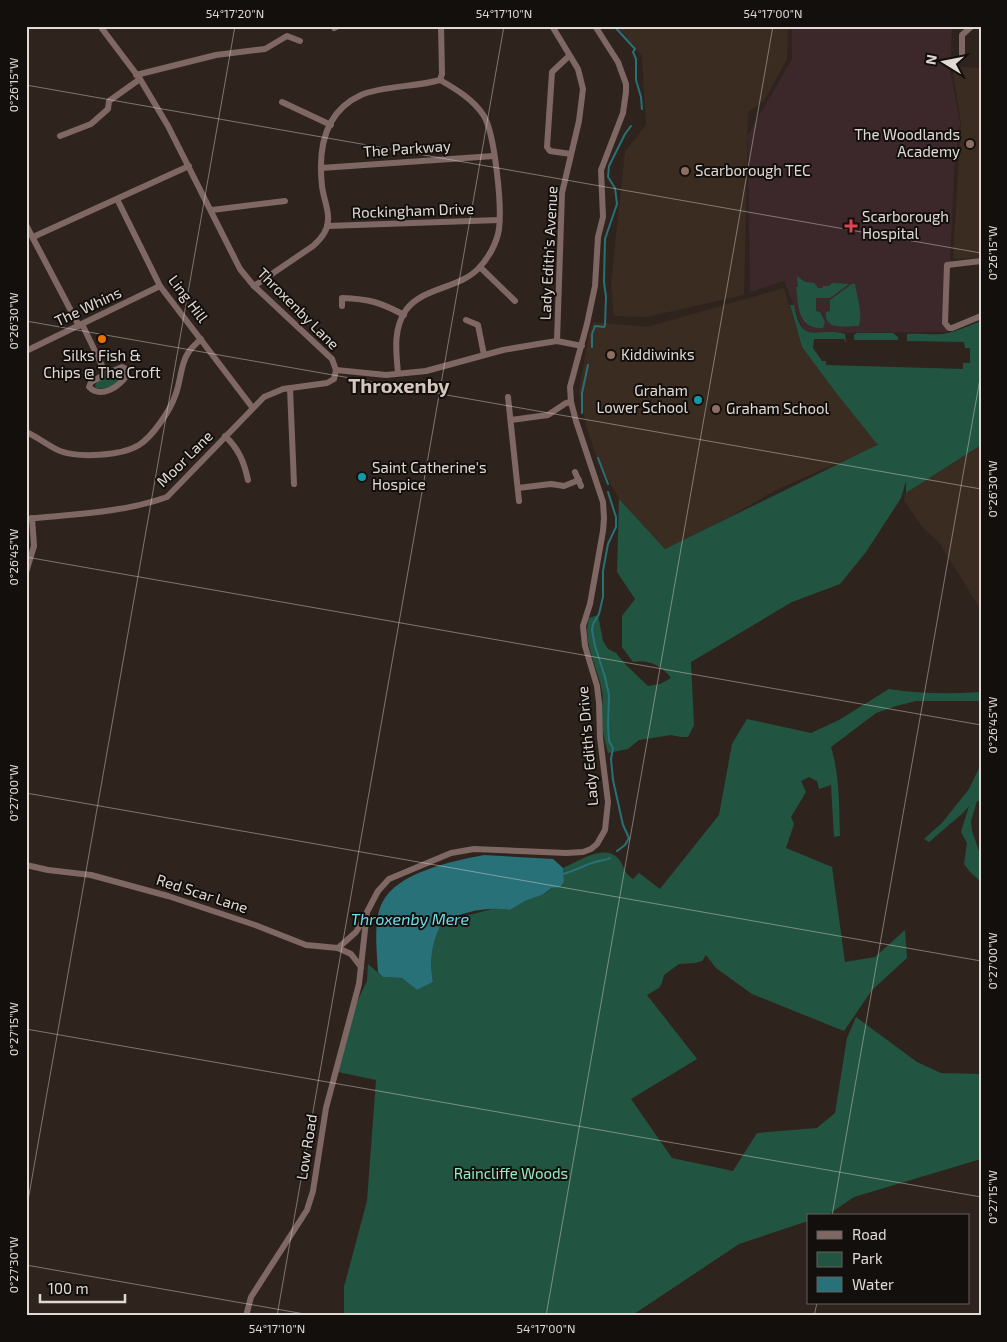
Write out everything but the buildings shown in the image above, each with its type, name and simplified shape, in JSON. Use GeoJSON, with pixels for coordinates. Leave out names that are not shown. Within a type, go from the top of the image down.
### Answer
{"type":"FeatureCollection","features":[{"type":"Feature","properties":{"kind":"street","name":"Throxenby Lane"},"geometry":{"type":"LineString","coordinates":[[100,26],[138,77],[168,126],[212,210],[240,269],[254,286],[332,360],[336,370],[381,375],[426,371],[504,350],[557,341],[582,346]]}},
{"type":"Feature","properties":{"kind":"street"},"geometry":{"type":"LineString","coordinates":[[440,80],[442,74],[441,26]]}},
{"type":"Feature","properties":{"kind":"street","name":"Lady Edith's Avenue"},"geometry":{"type":"LineString","coordinates":[[552,26],[578,69],[583,89],[579,121],[562,194],[557,341]]}},
{"type":"Feature","properties":{"kind":"street","name":"Lady Edith's Drive"},"geometry":{"type":"LineString","coordinates":[[361,967],[367,912],[378,891],[389,879],[439,856],[474,849],[583,852],[591,850],[597,844],[605,830],[608,802],[600,738],[599,703],[597,686],[585,646],[583,626],[590,604],[603,531],[603,502],[576,421],[571,402],[570,388],[582,346],[595,286],[598,237],[603,217],[601,170],[623,113],[626,84],[618,62],[594,26]]}},
{"type":"Feature","properties":{"kind":"street"},"geometry":{"type":"LineString","coordinates":[[962,55],[962,35],[972,26]]}},
{"type":"Feature","properties":{"kind":"street"},"geometry":{"type":"LineString","coordinates":[[60,136],[91,124],[108,109],[109,101],[138,77],[216,55],[265,49],[287,36],[300,41]]}},
{"type":"Feature","properties":{"kind":"street"},"geometry":{"type":"LineString","coordinates":[[569,56],[552,72],[547,147],[550,151],[571,154]]}},
{"type":"Feature","properties":{"kind":"street"},"geometry":{"type":"LineString","coordinates":[[254,286],[318,242],[327,226],[328,214],[322,187],[321,168],[323,140],[331,125],[346,105],[363,94],[440,80],[473,102],[483,115],[492,134],[500,205],[499,220],[495,241],[490,253],[480,267],[469,277],[413,302],[404,315],[399,325],[397,336],[398,373]]}},
{"type":"Feature","properties":{"kind":"street"},"geometry":{"type":"LineString","coordinates":[[282,102],[331,125]]}},
{"type":"Feature","properties":{"kind":"street","name":"The Parkway"},"geometry":{"type":"LineString","coordinates":[[321,168],[494,156]]}},
{"type":"Feature","properties":{"kind":"street"},"geometry":{"type":"LineString","coordinates":[[32,237],[188,166]]}},
{"type":"Feature","properties":{"kind":"street","name":"Ling Hill"},"geometry":{"type":"LineString","coordinates":[[117,198],[160,286],[252,407]]}},
{"type":"Feature","properties":{"kind":"street"},"geometry":{"type":"LineString","coordinates":[[212,210],[285,201]]}},
{"type":"Feature","properties":{"kind":"street","name":"Rockingham Drive"},"geometry":{"type":"LineString","coordinates":[[327,226],[499,220]]}},
{"type":"Feature","properties":{"kind":"street"},"geometry":{"type":"LineString","coordinates":[[26,225],[106,374]]}},
{"type":"Feature","properties":{"kind":"street"},"geometry":{"type":"LineString","coordinates":[[981,261],[947,265],[945,323],[948,328],[952,328],[981,316]]}},
{"type":"Feature","properties":{"kind":"street"},"geometry":{"type":"LineString","coordinates":[[480,267],[516,301]]}},
{"type":"Feature","properties":{"kind":"street","name":"The Whins"},"geometry":{"type":"LineString","coordinates":[[26,350],[160,286]]}},
{"type":"Feature","properties":{"kind":"street"},"geometry":{"type":"LineString","coordinates":[[342,306],[342,298],[375,301],[404,315]]}},
{"type":"Feature","properties":{"kind":"street"},"geometry":{"type":"LineString","coordinates":[[466,320],[478,325],[484,355]]}},
{"type":"Feature","properties":{"kind":"street"},"geometry":{"type":"LineString","coordinates":[[26,432],[60,451],[79,455],[112,454],[139,446],[150,435],[169,409],[181,381],[184,362],[189,352],[201,338]]}},
{"type":"Feature","properties":{"kind":"street"},"geometry":{"type":"LineString","coordinates":[[122,367],[126,369],[127,375],[112,390],[98,392],[88,387],[91,382],[106,374],[122,367]]}},
{"type":"Feature","properties":{"kind":"street","name":"Moor Lane"},"geometry":{"type":"LineString","coordinates":[[29,518],[106,510],[148,503],[167,497],[252,407],[264,397],[273,392],[290,388],[327,383],[334,379],[336,370]]}},
{"type":"Feature","properties":{"kind":"street"},"geometry":{"type":"LineString","coordinates":[[290,388],[295,485]]}},
{"type":"Feature","properties":{"kind":"street"},"geometry":{"type":"LineString","coordinates":[[508,398],[519,501]]}},
{"type":"Feature","properties":{"kind":"street"},"geometry":{"type":"LineString","coordinates":[[511,420],[548,415],[566,403],[571,402]]}},
{"type":"Feature","properties":{"kind":"street"},"geometry":{"type":"LineString","coordinates":[[225,436],[236,447],[245,465],[248,481]]}},
{"type":"Feature","properties":{"kind":"street"},"geometry":{"type":"LineString","coordinates":[[518,488],[551,484],[564,486],[580,483],[575,472]]}},
{"type":"Feature","properties":{"kind":"street"},"geometry":{"type":"LineString","coordinates":[[26,572],[34,546],[29,518]]}},
{"type":"Feature","properties":{"kind":"street","name":"Red Scar Lane"},"geometry":{"type":"LineString","coordinates":[[26,865],[48,870],[91,874],[114,880],[218,912],[306,945],[338,948]]}},
{"type":"Feature","properties":{"kind":"street"},"geometry":{"type":"LineString","coordinates":[[361,967],[351,954],[338,948],[356,932],[367,912]]}},
{"type":"Feature","properties":{"kind":"street","name":"Low Road"},"geometry":{"type":"LineString","coordinates":[[246,1316],[250,1297],[307,1210],[315,1181],[326,1108],[359,984],[361,967]]}},
{"type":"Feature","properties":{"kind":"shaded area","name":"Scarborough TEC"},"geometry":{"type":"Polygon","coordinates":[[[617,26],[788,26],[787,59],[764,101],[748,112],[744,295],[646,317],[614,316],[611,284],[625,152],[646,125],[642,56],[617,26]]]}},
{"type":"Feature","properties":{"kind":"shaded area","name":"Scarborough Hospital"},"geometry":{"type":"Polygon","coordinates":[[[792,26],[952,26],[950,69],[960,123],[954,172],[947,332],[799,333],[802,326],[784,281],[750,292],[748,135],[792,59],[792,26]]]}},
{"type":"Feature","properties":{"kind":"shaded area","name":"The Woodlands Academy"},"geometry":{"type":"Polygon","coordinates":[[[952,67],[981,68],[981,257],[953,258],[961,122],[952,67]]]}},
{"type":"Feature","properties":{"kind":"shaded area","name":"Graham School"},"geometry":{"type":"Polygon","coordinates":[[[784,288],[802,347],[877,444],[860,455],[776,490],[731,516],[665,549],[619,499],[596,456],[586,425],[579,391],[589,334],[593,322],[647,327],[784,288]]]}},
{"type":"Feature","properties":{"kind":"shaded area"},"geometry":{"type":"Polygon","coordinates":[[[981,445],[981,610],[939,542],[924,529],[904,501],[905,494],[981,445]]]}},
{"type":"Feature","properties":{"kind":"green space"},"geometry":{"type":"Polygon","coordinates":[[[797,276],[805,282],[814,283],[818,288],[829,286],[832,283],[849,284],[830,298],[816,298],[816,311],[820,312],[825,322],[823,328],[808,325],[801,315],[796,287],[798,287],[797,276]]]}},
{"type":"Feature","properties":{"kind":"green space"},"geometry":{"type":"Polygon","coordinates":[[[852,284],[855,284],[859,305],[859,326],[842,327],[832,325],[826,318],[826,312],[830,311],[830,300],[852,284]]]}},
{"type":"Feature","properties":{"kind":"green space"},"geometry":{"type":"Polygon","coordinates":[[[790,305],[794,305],[801,327],[806,331],[812,333],[835,332],[845,334],[846,343],[844,339],[814,339],[813,348],[822,361],[826,361],[826,365],[963,369],[963,363],[970,363],[970,348],[965,348],[964,342],[907,341],[907,334],[943,334],[981,321],[981,445],[906,493],[906,481],[901,498],[866,552],[840,584],[792,602],[691,662],[694,725],[688,737],[671,735],[639,740],[628,749],[608,753],[603,727],[602,691],[589,646],[587,627],[589,618],[598,615],[603,641],[608,649],[616,653],[648,686],[660,684],[671,678],[654,664],[639,661],[633,662],[622,647],[622,616],[635,599],[617,572],[619,499],[665,549],[879,444],[877,444],[837,394],[802,347],[790,305]]]}},
{"type":"Feature","properties":{"kind":"green space"},"geometry":{"type":"Polygon","coordinates":[[[857,333],[893,333],[898,337],[898,340],[854,340],[854,335],[857,333]]]}},
{"type":"Feature","properties":{"kind":"green space"},"geometry":{"type":"Polygon","coordinates":[[[118,372],[123,374],[116,383],[104,388],[96,388],[97,382],[118,372]]]}},
{"type":"Feature","properties":{"kind":"green space","name":"Raincliffe Woods"},"geometry":{"type":"Polygon","coordinates":[[[889,689],[935,693],[981,692],[981,701],[916,701],[876,713],[831,747],[838,780],[840,836],[834,837],[831,785],[819,789],[817,781],[809,777],[801,781],[806,792],[791,817],[794,824],[786,848],[832,867],[845,962],[875,957],[905,930],[907,958],[872,990],[844,1031],[752,994],[716,968],[706,955],[702,961],[679,964],[664,975],[659,988],[647,995],[697,1059],[631,1099],[672,1158],[733,1171],[757,1133],[817,1128],[835,1113],[847,1038],[856,1017],[917,1062],[941,1073],[979,1074],[981,1072],[981,1159],[854,1197],[829,1214],[807,1214],[807,1221],[739,1244],[631,1316],[344,1316],[344,1287],[367,1201],[376,1080],[338,1072],[355,1006],[367,981],[368,964],[383,977],[402,978],[417,990],[433,982],[432,951],[442,922],[496,908],[510,910],[525,901],[542,895],[564,881],[563,868],[592,855],[608,853],[614,855],[630,877],[633,879],[639,873],[660,889],[719,815],[732,744],[747,719],[811,733],[839,720],[889,689]]]}},
{"type":"Feature","properties":{"kind":"green space"},"geometry":{"type":"Polygon","coordinates":[[[981,764],[981,802],[977,801],[971,821],[972,831],[981,857],[981,917],[979,880],[964,864],[967,843],[961,832],[969,806],[929,842],[924,839],[942,823],[969,789],[981,764]]]}},
{"type":"Feature","properties":{"kind":"water","name":"Throxenby Mere"},"geometry":{"type":"Polygon","coordinates":[[[484,855],[553,859],[563,868],[564,881],[560,887],[552,888],[542,895],[525,901],[510,910],[492,909],[475,911],[442,922],[432,951],[433,982],[417,990],[402,978],[383,977],[378,972],[376,947],[377,919],[382,903],[389,892],[400,883],[427,870],[484,855]]]}},
{"type":"Feature","properties":{"kind":"waterway"},"geometry":{"type":"LineString","coordinates":[[614,26],[635,49],[633,52],[636,59],[636,80],[642,109]]}},
{"type":"Feature","properties":{"kind":"waterway"},"geometry":{"type":"LineString","coordinates":[[592,347],[592,334],[595,326],[604,327],[605,325],[605,239],[617,204],[615,188],[608,177],[609,166],[631,126]]}},
{"type":"Feature","properties":{"kind":"waterway"},"geometry":{"type":"LineString","coordinates":[[582,413],[582,393],[588,365]]}},
{"type":"Feature","properties":{"kind":"waterway"},"geometry":{"type":"LineString","coordinates":[[598,458],[608,484]]}},
{"type":"Feature","properties":{"kind":"waterway"},"geometry":{"type":"LineString","coordinates":[[608,492],[616,517],[616,527],[608,544],[603,571],[603,597],[599,614],[592,630],[609,695],[608,726],[609,741],[613,748],[611,759],[613,780],[623,825],[629,838],[625,845],[617,851]]}},
{"type":"Feature","properties":{"kind":"waterway"},"geometry":{"type":"LineString","coordinates":[[563,874],[610,858]]}},
{"type":"Feature","properties":{"kind":"place","name":"The Woodlands Academy"},"geometry":{"type":"Point","coordinates":[970,144]}},
{"type":"Feature","properties":{"kind":"place","name":"Scarborough TEC"},"geometry":{"type":"Point","coordinates":[685,171]}},
{"type":"Feature","properties":{"kind":"place","name":"Scarborough Hospital"},"geometry":{"type":"Point","coordinates":[851,226]}},
{"type":"Feature","properties":{"kind":"place","name":"Silks Fish & Chips @ The Croft"},"geometry":{"type":"Point","coordinates":[102,339]}},
{"type":"Feature","properties":{"kind":"place","name":"Kiddiwinks"},"geometry":{"type":"Point","coordinates":[611,355]}},
{"type":"Feature","properties":{"kind":"place","name":"Graham Lower School"},"geometry":{"type":"Point","coordinates":[698,400]}},
{"type":"Feature","properties":{"kind":"place","name":"Graham School"},"geometry":{"type":"Point","coordinates":[716,409]}},
{"type":"Feature","properties":{"kind":"place","name":"Saint Catherine's Hospice"},"geometry":{"type":"Point","coordinates":[362,477]}},
{"type":"Feature","properties":{"kind":"district","name":"Throxenby"},"geometry":{"type":"Point","coordinates":[399,386]}}]}
